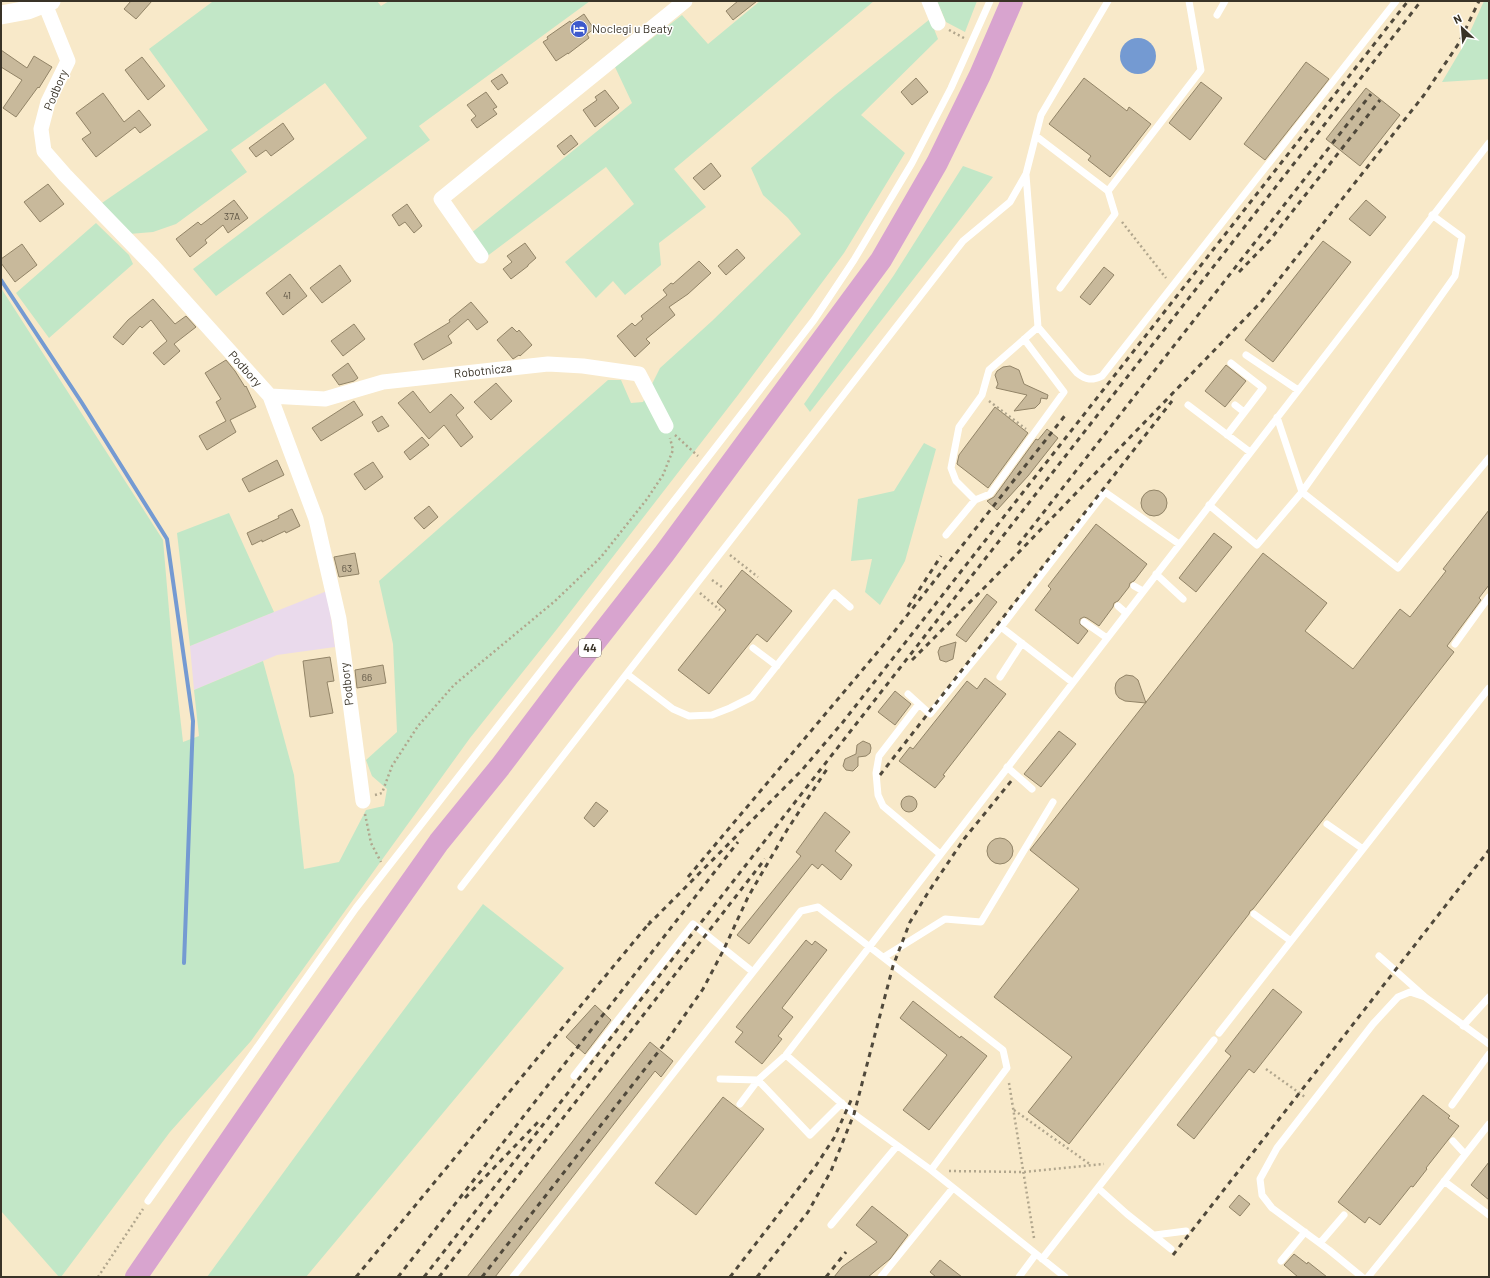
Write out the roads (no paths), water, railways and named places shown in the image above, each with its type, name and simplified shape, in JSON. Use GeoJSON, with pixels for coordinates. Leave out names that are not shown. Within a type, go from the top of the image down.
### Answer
{"type":"FeatureCollection","features":[{"type":"Feature","properties":{"kind":"main road","name":"44"},"geometry":{"type":"LineString","coordinates":[[136,1277],[304,1032],[439,842],[500,767],[567,678],[664,554],[880,260],[937,163],[980,75],[1012,1]]}},
{"type":"Feature","properties":{"kind":"street"},"geometry":{"type":"LineString","coordinates":[[481,256],[441,199],[685,1]]}},
{"type":"Feature","properties":{"kind":"street"},"geometry":{"type":"LineString","coordinates":[[929,1],[938,23]]}},
{"type":"Feature","properties":{"kind":"street","name":"Podbory"},"geometry":{"type":"LineString","coordinates":[[1,15],[28,10],[48,2],[68,61],[48,102],[41,130],[44,151],[65,175],[153,266],[270,396],[316,519],[339,619],[363,801]]}},
{"type":"Feature","properties":{"kind":"street","name":"Robotnicza"},"geometry":{"type":"LineString","coordinates":[[270,396],[325,399],[383,382],[548,364],[583,366],[639,374],[666,426]]}},
{"type":"Feature","properties":{"kind":"lane"},"geometry":{"type":"LineString","coordinates":[[148,1201],[356,908],[814,320],[854,260],[912,163],[951,88],[990,1]]}},
{"type":"Feature","properties":{"kind":"lane"},"geometry":{"type":"LineString","coordinates":[[462,887],[963,241],[1010,202],[1026,174],[1041,115],[1108,1]]}},
{"type":"Feature","properties":{"kind":"lane"},"geometry":{"type":"LineString","coordinates":[[1108,191],[1200,70],[1189,1]]}},
{"type":"Feature","properties":{"kind":"lane"},"geometry":{"type":"LineString","coordinates":[[1217,15],[1225,1]]}},
{"type":"Feature","properties":{"kind":"lane"},"geometry":{"type":"LineString","coordinates":[[1026,174],[1038,327],[1077,373],[1083,378],[1096,380],[1102,376],[1396,1]]}},
{"type":"Feature","properties":{"kind":"lane"},"geometry":{"type":"LineString","coordinates":[[1036,136],[1108,191],[1115,214],[1060,288]]}},
{"type":"Feature","properties":{"kind":"lane"},"geometry":{"type":"LineString","coordinates":[[740,1104],[758,1080],[786,1055],[1142,591],[1489,143]]}},
{"type":"Feature","properties":{"kind":"lane"},"geometry":{"type":"LineString","coordinates":[[1209,505],[1257,545],[1302,492],[1455,276],[1462,237],[1432,215]]}},
{"type":"Feature","properties":{"kind":"lane"},"geometry":{"type":"LineString","coordinates":[[975,500],[956,481],[951,468],[959,427],[982,395],[989,370],[1038,327]]}},
{"type":"Feature","properties":{"kind":"lane"},"geometry":{"type":"LineString","coordinates":[[946,535],[975,500],[990,494],[1064,392],[1024,339]]}},
{"type":"Feature","properties":{"kind":"lane"},"geometry":{"type":"LineString","coordinates":[[1246,355],[1298,390]]}},
{"type":"Feature","properties":{"kind":"lane"},"geometry":{"type":"LineString","coordinates":[[1227,435],[1263,388],[1231,363]]}},
{"type":"Feature","properties":{"kind":"lane"},"geometry":{"type":"LineString","coordinates":[[1188,405],[1250,452]]}},
{"type":"Feature","properties":{"kind":"lane"},"geometry":{"type":"LineString","coordinates":[[1235,405],[1244,412]]}},
{"type":"Feature","properties":{"kind":"lane"},"geometry":{"type":"LineString","coordinates":[[1277,417],[1302,492],[1398,568],[1489,458]]}},
{"type":"Feature","properties":{"kind":"lane"},"geometry":{"type":"LineString","coordinates":[[908,694],[930,714],[1001,627],[1105,492],[1179,544]]}},
{"type":"Feature","properties":{"kind":"lane"},"geometry":{"type":"LineString","coordinates":[[1156,574],[1183,599]]}},
{"type":"Feature","properties":{"kind":"lane"},"geometry":{"type":"LineString","coordinates":[[1134,586],[1142,591]]}},
{"type":"Feature","properties":{"kind":"lane"},"geometry":{"type":"LineString","coordinates":[[627,674],[673,709],[690,716],[712,715],[752,697],[834,593],[850,607]]}},
{"type":"Feature","properties":{"kind":"lane"},"geometry":{"type":"LineString","coordinates":[[1455,644],[1489,597]]}},
{"type":"Feature","properties":{"kind":"lane"},"geometry":{"type":"LineString","coordinates":[[1118,606],[1126,613]]}},
{"type":"Feature","properties":{"kind":"lane"},"geometry":{"type":"LineString","coordinates":[[1084,622],[1107,638]]}},
{"type":"Feature","properties":{"kind":"lane"},"geometry":{"type":"LineString","coordinates":[[1001,627],[1072,682]]}},
{"type":"Feature","properties":{"kind":"lane"},"geometry":{"type":"LineString","coordinates":[[1000,677],[1022,643]]}},
{"type":"Feature","properties":{"kind":"lane"},"geometry":{"type":"LineString","coordinates":[[753,648],[777,666]]}},
{"type":"Feature","properties":{"kind":"lane"},"geometry":{"type":"LineString","coordinates":[[1219,1033],[1489,688]]}},
{"type":"Feature","properties":{"kind":"lane"},"geometry":{"type":"LineString","coordinates":[[919,704],[879,756],[876,773],[878,795],[884,806],[940,854]]}},
{"type":"Feature","properties":{"kind":"lane"},"geometry":{"type":"LineString","coordinates":[[1007,767],[1032,790]]}},
{"type":"Feature","properties":{"kind":"lane"},"geometry":{"type":"LineString","coordinates":[[884,957],[945,919],[981,922],[1053,802]]}},
{"type":"Feature","properties":{"kind":"lane"},"geometry":{"type":"LineString","coordinates":[[1326,824],[1363,849]]}},
{"type":"Feature","properties":{"kind":"lane"},"geometry":{"type":"LineString","coordinates":[[513,1277],[801,911],[818,907],[1003,1050],[1007,1068],[931,1170]]}},
{"type":"Feature","properties":{"kind":"lane"},"geometry":{"type":"LineString","coordinates":[[1254,914],[1291,941]]}},
{"type":"Feature","properties":{"kind":"lane"},"geometry":{"type":"LineString","coordinates":[[574,1076],[693,924],[753,972]]}},
{"type":"Feature","properties":{"kind":"lane"},"geometry":{"type":"LineString","coordinates":[[1379,956],[1425,997],[1489,1044]]}},
{"type":"Feature","properties":{"kind":"lane"},"geometry":{"type":"LineString","coordinates":[[1362,1277],[1320,1243],[1272,1208],[1262,1195],[1260,1180],[1277,1148],[1374,1024],[1398,997],[1410,992],[1425,997]]}},
{"type":"Feature","properties":{"kind":"lane"},"geometry":{"type":"LineString","coordinates":[[1463,1026],[1489,997]]}},
{"type":"Feature","properties":{"kind":"lane"},"geometry":{"type":"LineString","coordinates":[[1042,1259],[1214,1040]]}},
{"type":"Feature","properties":{"kind":"lane"},"geometry":{"type":"LineString","coordinates":[[1452,1105],[1489,1054]]}},
{"type":"Feature","properties":{"kind":"lane"},"geometry":{"type":"LineString","coordinates":[[786,1055],[854,1114],[931,1170],[1065,1277]]}},
{"type":"Feature","properties":{"kind":"lane"},"geometry":{"type":"LineString","coordinates":[[720,1079],[758,1080],[810,1135],[842,1103]]}},
{"type":"Feature","properties":{"kind":"lane"},"geometry":{"type":"LineString","coordinates":[[1368,1277],[1489,1124]]}},
{"type":"Feature","properties":{"kind":"lane"},"geometry":{"type":"LineString","coordinates":[[1453,1142],[1465,1154]]}},
{"type":"Feature","properties":{"kind":"lane"},"geometry":{"type":"LineString","coordinates":[[830,1225],[897,1146]]}},
{"type":"Feature","properties":{"kind":"lane"},"geometry":{"type":"LineString","coordinates":[[1444,1181],[1489,1215]]}},
{"type":"Feature","properties":{"kind":"lane"},"geometry":{"type":"LineString","coordinates":[[880,1277],[953,1188]]}},
{"type":"Feature","properties":{"kind":"lane"},"geometry":{"type":"LineString","coordinates":[[1098,1188],[1127,1214],[1171,1249]]}},
{"type":"Feature","properties":{"kind":"lane"},"geometry":{"type":"LineString","coordinates":[[1320,1243],[1344,1215]]}},
{"type":"Feature","properties":{"kind":"lane"},"geometry":{"type":"LineString","coordinates":[[1154,1235],[1186,1231]]}},
{"type":"Feature","properties":{"kind":"lane"},"geometry":{"type":"LineString","coordinates":[[1281,1261],[1305,1232]]}},
{"type":"Feature","properties":{"kind":"lane"},"geometry":{"type":"LineString","coordinates":[[1019,1277],[1036,1254]]}},
{"type":"Feature","properties":{"kind":"water"},"geometry":{"type":"Polygon","coordinates":[[[1138,38],[1148,41],[1153,46],[1156,56],[1153,66],[1148,71],[1138,74],[1128,71],[1123,66],[1120,56],[1123,46],[1128,41],[1138,38]]]}},
{"type":"Feature","properties":{"kind":"waterway"},"geometry":{"type":"LineString","coordinates":[[1,280],[82,403],[167,539],[193,721],[184,963]]}},
{"type":"Feature","properties":{"kind":"railway"},"geometry":{"type":"LineString","coordinates":[[648,925],[802,770],[843,722],[1408,1]]}},
{"type":"Feature","properties":{"kind":"railway"},"geometry":{"type":"LineString","coordinates":[[424,1277],[1421,1]]}},
{"type":"Feature","properties":{"kind":"railway"},"geometry":{"type":"LineString","coordinates":[[912,660],[989,583],[1262,301],[1424,95],[1459,43],[1479,1]]}},
{"type":"Feature","properties":{"kind":"railway"},"geometry":{"type":"LineString","coordinates":[[1018,545],[1371,94]]}},
{"type":"Feature","properties":{"kind":"railway"},"geometry":{"type":"LineString","coordinates":[[1239,272],[1270,240],[1380,100]]}},
{"type":"Feature","properties":{"kind":"railway"},"geometry":{"type":"LineString","coordinates":[[880,775],[1172,401]]}},
{"type":"Feature","properties":{"kind":"railway"},"geometry":{"type":"LineString","coordinates":[[688,877],[886,642],[1067,413]]}},
{"type":"Feature","properties":{"kind":"railway"},"geometry":{"type":"LineString","coordinates":[[908,607],[941,556]]}},
{"type":"Feature","properties":{"kind":"railway"},"geometry":{"type":"LineString","coordinates":[[482,1277],[666,1042],[703,989],[724,949],[748,897],[787,830],[829,766]]}},
{"type":"Feature","properties":{"kind":"railway"},"geometry":{"type":"LineString","coordinates":[[757,1277],[808,1212],[831,1171],[854,1114],[893,966],[910,922],[964,839],[1012,780]]}},
{"type":"Feature","properties":{"kind":"railway"},"geometry":{"type":"LineString","coordinates":[[398,1277],[738,842]]}},
{"type":"Feature","properties":{"kind":"railway"},"geometry":{"type":"LineString","coordinates":[[1173,1255],[1489,850]]}},
{"type":"Feature","properties":{"kind":"railway"},"geometry":{"type":"LineString","coordinates":[[439,1277],[765,859]]}},
{"type":"Feature","properties":{"kind":"railway"},"geometry":{"type":"LineString","coordinates":[[356,1277],[651,921]]}},
{"type":"Feature","properties":{"kind":"railway"},"geometry":{"type":"LineString","coordinates":[[730,1277],[815,1167],[834,1138],[853,1096]]}},
{"type":"Feature","properties":{"kind":"railway"},"geometry":{"type":"LineString","coordinates":[[465,1198],[540,1120]]}},
{"type":"Feature","properties":{"kind":"railway"},"geometry":{"type":"LineString","coordinates":[[826,1277],[846,1252]]}},
{"type":"Feature","properties":{"kind":"place","name":"Noclegi u Beaty"},"geometry":{"type":"Point","coordinates":[579,29]}}]}
